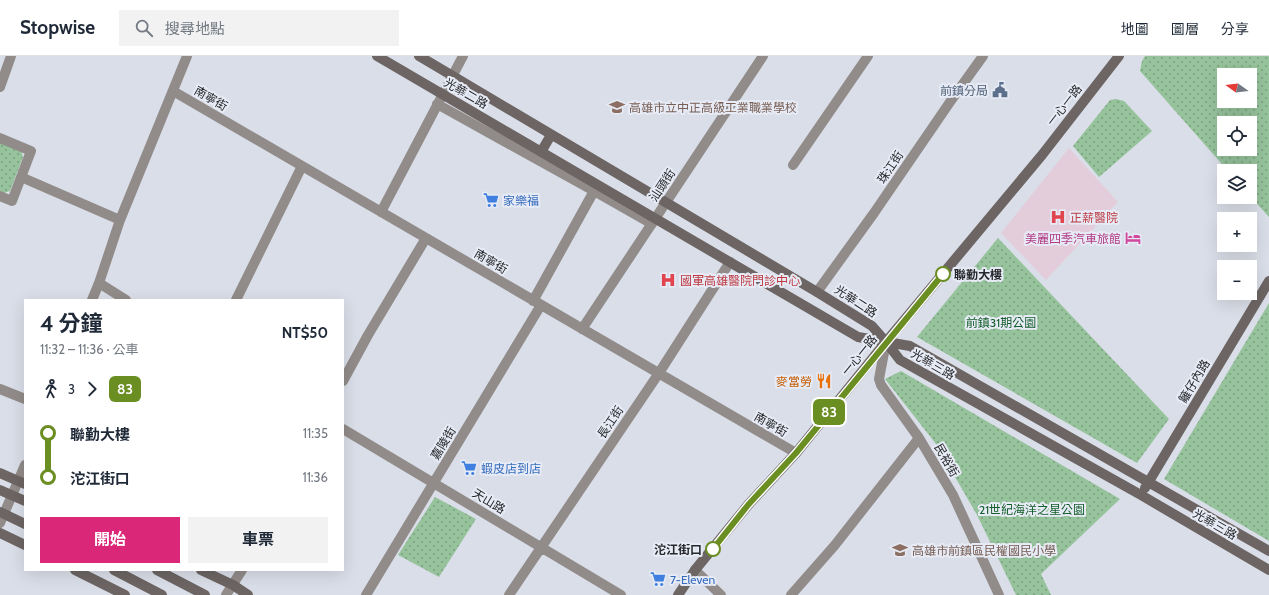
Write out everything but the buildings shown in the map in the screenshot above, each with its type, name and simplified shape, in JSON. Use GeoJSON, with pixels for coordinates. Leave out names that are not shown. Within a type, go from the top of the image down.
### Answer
{"type":"FeatureCollection","features":[{"type":"Feature","properties":{"kind":"street"},"geometry":{"type":"LineString","coordinates":[[0,87],[11,56]]}},
{"type":"Feature","properties":{"kind":"street"},"geometry":{"type":"LineString","coordinates":[[92,299],[120,220],[187,56]]}},
{"type":"Feature","properties":{"kind":"street","name":"光華二路"},"geometry":{"type":"LineString","coordinates":[[377,56],[541,152],[653,221],[730,262],[858,337],[886,342]]}},
{"type":"Feature","properties":{"kind":"street","name":"光華二路"},"geometry":{"type":"LineString","coordinates":[[419,56],[817,292],[872,326],[886,342]]}},
{"type":"Feature","properties":{"kind":"street"},"geometry":{"type":"LineString","coordinates":[[381,212],[463,56]]}},
{"type":"Feature","properties":{"kind":"street","name":"汕頭街"},"geometry":{"type":"LineString","coordinates":[[582,329],[763,56]]}},
{"type":"Feature","properties":{"kind":"street"},"geometry":{"type":"LineString","coordinates":[[794,165],[868,56]]}},
{"type":"Feature","properties":{"kind":"street","name":"珠江街"},"geometry":{"type":"LineString","coordinates":[[817,292],[874,214],[983,56]]}},
{"type":"Feature","properties":{"kind":"street","name":"一心一路"},"geometry":{"type":"LineString","coordinates":[[678,595],[695,570],[748,505],[796,453],[886,342],[1042,155],[1119,56]]}},
{"type":"Feature","properties":{"kind":"street","name":"南寧街"},"geometry":{"type":"LineString","coordinates":[[173,91],[796,453]]}},
{"type":"Feature","properties":{"kind":"street"},"geometry":{"type":"LineString","coordinates":[[437,104],[594,191],[653,221]]}},
{"type":"Feature","properties":{"kind":"street"},"geometry":{"type":"LineString","coordinates":[[541,152],[551,135]]}},
{"type":"Feature","properties":{"kind":"street"},"geometry":{"type":"LineString","coordinates":[[0,138],[31,151],[12,201],[0,196]]}},
{"type":"Feature","properties":{"kind":"street"},"geometry":{"type":"LineString","coordinates":[[236,299],[302,166]]}},
{"type":"Feature","properties":{"kind":"street"},"geometry":{"type":"LineString","coordinates":[[21,177],[120,220]]}},
{"type":"Feature","properties":{"kind":"street","name":"嘉陵街"},"geometry":{"type":"LineString","coordinates":[[366,595],[434,483],[537,303],[594,191]]}},
{"type":"Feature","properties":{"kind":"street"},"geometry":{"type":"LineString","coordinates":[[344,379],[368,335],[426,238]]}},
{"type":"Feature","properties":{"kind":"street","name":"長江街"},"geometry":{"type":"LineString","coordinates":[[509,595],[542,548],[730,262]]}},
{"type":"Feature","properties":{"kind":"street","name":"籬仔內路"},"geometry":{"type":"LineString","coordinates":[[1140,495],[1269,281]]}},
{"type":"Feature","properties":{"kind":"street"},"geometry":{"type":"LineString","coordinates":[[99,283],[124,299]]}},
{"type":"Feature","properties":{"kind":"street","name":"民裕街"},"geometry":{"type":"LineString","coordinates":[[886,342],[879,379],[881,385],[919,438],[952,495],[999,595]]}},
{"type":"Feature","properties":{"kind":"street","name":"光華三路"},"geometry":{"type":"LineString","coordinates":[[886,342],[910,346],[1269,551]]}},
{"type":"Feature","properties":{"kind":"street","name":"光華三路"},"geometry":{"type":"LineString","coordinates":[[886,342],[900,360],[1140,495],[1269,570]]}},
{"type":"Feature","properties":{"kind":"street"},"geometry":{"type":"LineString","coordinates":[[0,389],[24,399]]}},
{"type":"Feature","properties":{"kind":"street","name":"天山路"},"geometry":{"type":"LineString","coordinates":[[344,430],[622,595]]}},
{"type":"Feature","properties":{"kind":"street"},"geometry":{"type":"LineString","coordinates":[[791,595],[835,545],[919,438]]}},
{"type":"Feature","properties":{"kind":"street"},"geometry":{"type":"LineString","coordinates":[[24,471],[22,482],[12,495],[1,516],[24,524]]}},
{"type":"Feature","properties":{"kind":"street"},"geometry":{"type":"LineString","coordinates":[[0,473],[22,482]]}},
{"type":"Feature","properties":{"kind":"street"},"geometry":{"type":"LineString","coordinates":[[0,490],[24,501]]}},
{"type":"Feature","properties":{"kind":"street"},"geometry":{"type":"LineString","coordinates":[[0,532],[24,544]]}},
{"type":"Feature","properties":{"kind":"street"},"geometry":{"type":"LineString","coordinates":[[695,570],[721,595]]}},
{"type":"Feature","properties":{"kind":"street"},"geometry":{"type":"LineString","coordinates":[[77,571],[125,595]]}},
{"type":"Feature","properties":{"kind":"street"},"geometry":{"type":"LineString","coordinates":[[116,571],[162,595]]}},
{"type":"Feature","properties":{"kind":"street"},"geometry":{"type":"LineString","coordinates":[[159,571],[205,595]]}},
{"type":"Feature","properties":{"kind":"street"},"geometry":{"type":"LineString","coordinates":[[203,571],[233,585],[248,595]]}},
{"type":"Feature","properties":{"kind":"street"},"geometry":{"type":"LineString","coordinates":[[226,595],[241,571]]}},
{"type":"Feature","properties":{"kind":"shaded area","name":"正薪醫院"},"geometry":{"type":"Polygon","coordinates":[[[1069,148],[1118,202],[1046,280],[1001,233],[1069,148]]]}},
{"type":"Feature","properties":{"kind":"green space"},"geometry":{"type":"Polygon","coordinates":[[[1145,56],[1269,56],[1269,217],[1257,204],[1257,164],[1222,164],[1140,71],[1142,61],[1145,56]]]}},
{"type":"Feature","properties":{"kind":"green space"},"geometry":{"type":"Polygon","coordinates":[[[1116,99],[1124,101],[1152,131],[1099,177],[1073,146],[1110,100],[1116,99]]]}},
{"type":"Feature","properties":{"kind":"green space"},"geometry":{"type":"Polygon","coordinates":[[[0,142],[21,150],[23,157],[10,191],[4,193],[0,192],[0,142]]]}},
{"type":"Feature","properties":{"kind":"green space","name":"前鎮31期公園"},"geometry":{"type":"Polygon","coordinates":[[[998,238],[1169,419],[1137,463],[917,337],[998,238]]]}},
{"type":"Feature","properties":{"kind":"green space"},"geometry":{"type":"Polygon","coordinates":[[[1269,303],[1269,541],[1164,479],[1269,303]]]}},
{"type":"Feature","properties":{"kind":"green space","name":"21世紀海洋之星公園"},"geometry":{"type":"Polygon","coordinates":[[[901,371],[1120,499],[1041,574],[1051,595],[1016,595],[977,515],[936,444],[885,379],[901,371]]]}},
{"type":"Feature","properties":{"kind":"green space"},"geometry":{"type":"Polygon","coordinates":[[[435,497],[476,519],[439,577],[398,555],[435,497]]]}},
{"type":"Feature","properties":{"kind":"bus line","name":"83"},"geometry":{"type":"LineString","coordinates":[[713,549],[748,505],[796,453],[943,274]]}},
{"type":"Feature","properties":{"kind":"place","name":"前鎮分局"},"geometry":{"type":"Point","coordinates":[1000,90]}},
{"type":"Feature","properties":{"kind":"place","name":"高雄市立中正高級工業職業學校"},"geometry":{"type":"Point","coordinates":[617,107]}},
{"type":"Feature","properties":{"kind":"place","name":"家樂福"},"geometry":{"type":"Point","coordinates":[491,200]}},
{"type":"Feature","properties":{"kind":"place","name":"正薪醫院"},"geometry":{"type":"Point","coordinates":[1058,217]}},
{"type":"Feature","properties":{"kind":"place","name":"美麗四季汽車旅館"},"geometry":{"type":"Point","coordinates":[1133,238]}},
{"type":"Feature","properties":{"kind":"place","name":"聯勤大樓"},"geometry":{"type":"Point","coordinates":[943,274]}},
{"type":"Feature","properties":{"kind":"place","name":"國軍高雄醫院門診中心"},"geometry":{"type":"Point","coordinates":[668,280]}},
{"type":"Feature","properties":{"kind":"place","name":"麥當勞"},"geometry":{"type":"Point","coordinates":[824,381]}},
{"type":"Feature","properties":{"kind":"place","name":"蝦皮店到店"},"geometry":{"type":"Point","coordinates":[469,468]}},
{"type":"Feature","properties":{"kind":"place","name":"沱江街口"},"geometry":{"type":"Point","coordinates":[713,549]}},
{"type":"Feature","properties":{"kind":"place","name":"高雄市前鎮區民權國民小學"},"geometry":{"type":"Point","coordinates":[900,550]}},
{"type":"Feature","properties":{"kind":"place","name":"7-Eleven"},"geometry":{"type":"Point","coordinates":[658,579]}}]}
